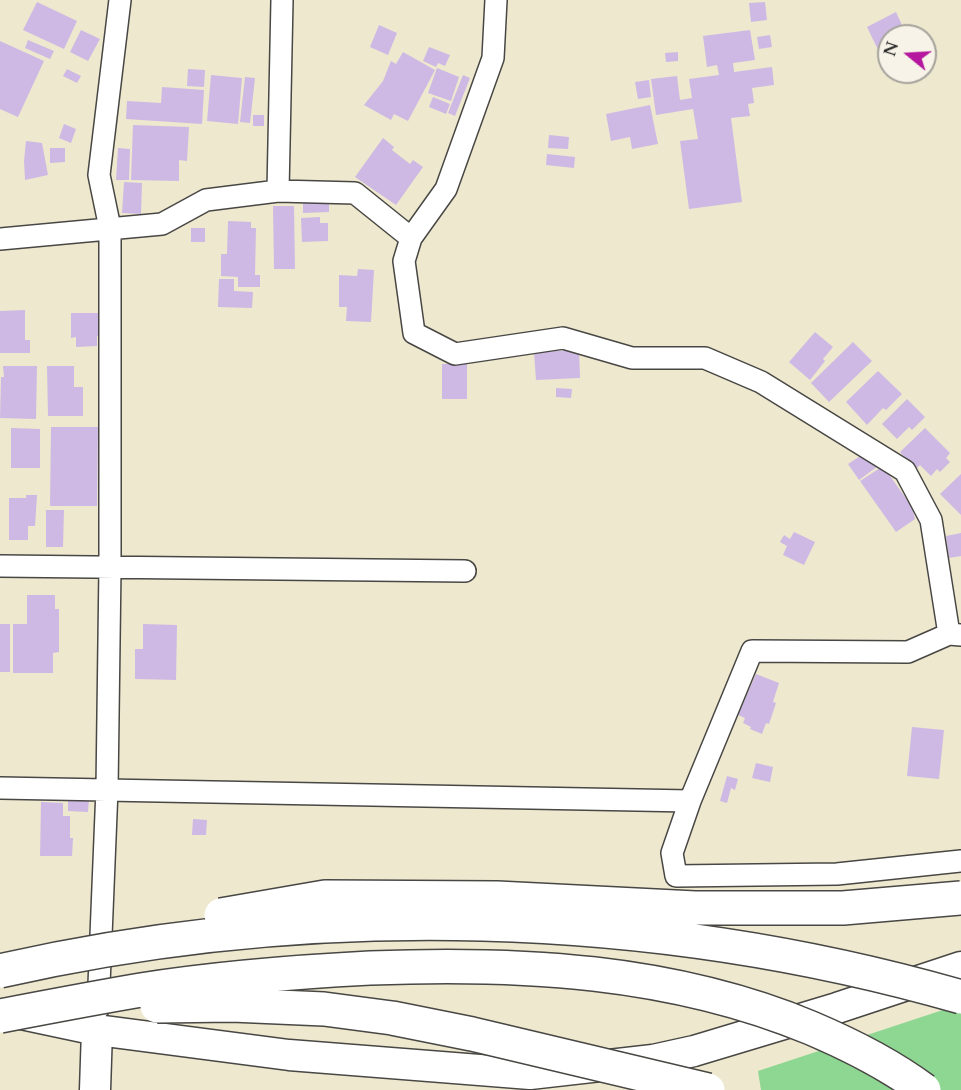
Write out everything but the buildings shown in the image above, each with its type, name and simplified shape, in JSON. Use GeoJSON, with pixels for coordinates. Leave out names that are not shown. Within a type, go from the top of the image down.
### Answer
{"type":"FeatureCollection","features":[{"type":"Feature","properties":{"kind":"highway"},"geometry":{"type":"LineString","coordinates":[[0,963],[58,944],[325,897],[497,898],[695,908],[843,908],[961,898]]}},
{"type":"Feature","properties":{"kind":"highway"},"geometry":{"type":"LineString","coordinates":[[0,970],[54,958],[250,932],[368,924],[493,923],[610,931],[732,946],[838,966],[961,997]]}},
{"type":"Feature","properties":{"kind":"highway"},"geometry":{"type":"LineString","coordinates":[[0,1017],[143,990],[257,976],[425,966],[524,968],[604,975],[651,982],[743,1003],[791,1020],[859,1049],[924,1090]]}},
{"type":"Feature","properties":{"kind":"highway"},"geometry":{"type":"LineString","coordinates":[[0,1017],[138,1007],[232,1005],[324,1009],[392,1018],[472,1034],[708,1090]]}},
{"type":"Feature","properties":{"kind":"street"},"geometry":{"type":"LineString","coordinates":[[95,1082],[107,789],[110,567],[110,228],[99,175],[120,0]]}},
{"type":"Feature","properties":{"kind":"street"},"geometry":{"type":"LineString","coordinates":[[278,191],[282,0]]}},
{"type":"Feature","properties":{"kind":"street"},"geometry":{"type":"LineString","coordinates":[[496,0],[494,58],[446,189],[411,238],[404,261],[414,333],[455,354],[563,338],[632,358],[705,358],[761,382],[905,471],[931,520],[955,634],[908,652],[752,651],[690,801],[672,853],[676,876],[837,874],[961,861]]}},
{"type":"Feature","properties":{"kind":"street"},"geometry":{"type":"LineString","coordinates":[[0,239],[162,224],[206,200],[278,191],[355,193],[411,238]]}},
{"type":"Feature","properties":{"kind":"street"},"geometry":{"type":"LineString","coordinates":[[0,566],[465,571]]}},
{"type":"Feature","properties":{"kind":"street"},"geometry":{"type":"LineString","coordinates":[[0,788],[690,801]]}},
{"type":"Feature","properties":{"kind":"street"},"geometry":{"type":"LineString","coordinates":[[0,1010],[97,1030],[289,1055],[530,1074],[653,1060],[694,1051],[837,1008],[961,966]]}},
{"type":"Feature","properties":{"kind":"green space"},"geometry":{"type":"Polygon","coordinates":[[[961,1004],[961,1090],[761,1090],[758,1071],[961,1004]]]}}]}
